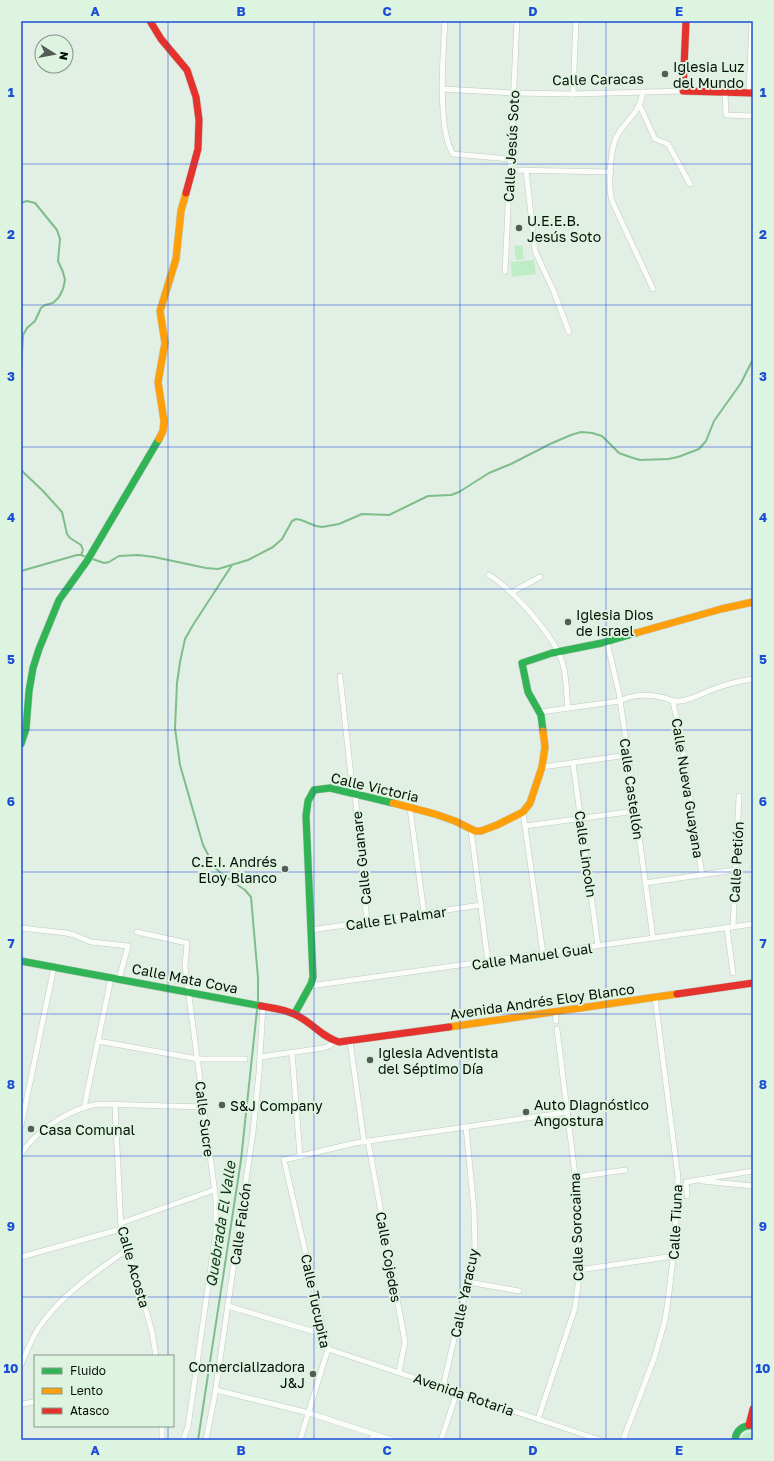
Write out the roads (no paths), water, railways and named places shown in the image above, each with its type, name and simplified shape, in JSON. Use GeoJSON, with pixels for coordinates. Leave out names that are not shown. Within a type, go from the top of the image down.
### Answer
{"type":"FeatureCollection","features":[{"type":"Feature","properties":{"kind":"street"},"geometry":{"type":"LineString","coordinates":[[21,744],[26,730],[29,691],[36,658],[59,600],[79,575],[163,431],[164,421],[158,382],[165,343],[160,312],[176,259],[181,211],[199,141],[198,109],[190,76],[182,63],[156,32],[150,21]]}},
{"type":"Feature","properties":{"kind":"street"},"geometry":{"type":"LineString","coordinates":[[445,21],[443,89],[446,138],[449,148],[453,154],[510,159]]}},
{"type":"Feature","properties":{"kind":"street","name":"Calle Jesús Soto"},"geometry":{"type":"LineString","coordinates":[[505,272],[517,21]]}},
{"type":"Feature","properties":{"kind":"street"},"geometry":{"type":"LineString","coordinates":[[572,94],[576,21]]}},
{"type":"Feature","properties":{"kind":"street"},"geometry":{"type":"LineString","coordinates":[[684,90],[686,21]]}},
{"type":"Feature","properties":{"kind":"street"},"geometry":{"type":"LineString","coordinates":[[751,93],[752,21]]}},
{"type":"Feature","properties":{"kind":"street","name":"Calle Caracas"},"geometry":{"type":"LineString","coordinates":[[443,89],[514,93],[572,94],[684,90],[751,93]]}},
{"type":"Feature","properties":{"kind":"street"},"geometry":{"type":"LineString","coordinates":[[643,92],[640,106],[616,137],[610,189],[612,201],[653,290]]}},
{"type":"Feature","properties":{"kind":"street"},"geometry":{"type":"LineString","coordinates":[[725,92],[726,115],[753,116]]}},
{"type":"Feature","properties":{"kind":"street"},"geometry":{"type":"LineString","coordinates":[[640,106],[652,135],[657,141],[668,144],[690,184]]}},
{"type":"Feature","properties":{"kind":"street"},"geometry":{"type":"LineString","coordinates":[[510,170],[611,172]]}},
{"type":"Feature","properties":{"kind":"street"},"geometry":{"type":"LineString","coordinates":[[526,170],[535,252],[554,292],[569,332]]}},
{"type":"Feature","properties":{"kind":"street"},"geometry":{"type":"LineString","coordinates":[[489,575],[501,582],[512,592],[537,621],[557,652],[564,665],[568,708]]}},
{"type":"Feature","properties":{"kind":"street"},"geometry":{"type":"LineString","coordinates":[[512,592],[540,577]]}},
{"type":"Feature","properties":{"kind":"street"},"geometry":{"type":"LineString","coordinates":[[488,962],[471,830],[485,830],[508,821],[523,812],[530,803],[535,791],[542,767],[545,747],[544,729],[540,712],[528,692],[522,664],[557,652],[607,642],[720,609],[753,602]]}},
{"type":"Feature","properties":{"kind":"street","name":"Calle Castellón"},"geometry":{"type":"LineString","coordinates":[[607,642],[620,701],[653,938]]}},
{"type":"Feature","properties":{"kind":"street","name":"Calle Guanare"},"geometry":{"type":"LineString","coordinates":[[340,676],[367,922]]}},
{"type":"Feature","properties":{"kind":"street"},"geometry":{"type":"LineString","coordinates":[[540,712],[620,701],[628,697],[648,695],[674,702],[690,699],[716,688],[753,678]]}},
{"type":"Feature","properties":{"kind":"street","name":"Calle Nueva Guayana"},"geometry":{"type":"LineString","coordinates":[[674,702],[702,875]]}},
{"type":"Feature","properties":{"kind":"street"},"geometry":{"type":"LineString","coordinates":[[542,767],[628,756]]}},
{"type":"Feature","properties":{"kind":"street","name":"Calle Lincoln"},"geometry":{"type":"LineString","coordinates":[[573,763],[598,946]]}},
{"type":"Feature","properties":{"kind":"street","name":"Calle Victoria"},"geometry":{"type":"LineString","coordinates":[[295,1013],[310,986],[313,977],[306,826],[306,811],[312,792],[318,788],[330,788],[455,821],[471,830]]}},
{"type":"Feature","properties":{"kind":"street","name":"Calle Petión"},"geometry":{"type":"LineString","coordinates":[[733,927],[739,796]]}},
{"type":"Feature","properties":{"kind":"street"},"geometry":{"type":"LineString","coordinates":[[410,808],[424,913]]}},
{"type":"Feature","properties":{"kind":"street"},"geometry":{"type":"LineString","coordinates":[[523,812],[543,954]]}},
{"type":"Feature","properties":{"kind":"street"},"geometry":{"type":"LineString","coordinates":[[525,826],[635,812]]}},
{"type":"Feature","properties":{"kind":"street"},"geometry":{"type":"LineString","coordinates":[[645,883],[735,870]]}},
{"type":"Feature","properties":{"kind":"street","name":"Calle El Palmar"},"geometry":{"type":"LineString","coordinates":[[311,930],[481,905]]}},
{"type":"Feature","properties":{"kind":"street","name":"Calle Manuel Gual"},"geometry":{"type":"LineString","coordinates":[[310,986],[753,924]]}},
{"type":"Feature","properties":{"kind":"street"},"geometry":{"type":"LineString","coordinates":[[21,928],[66,933],[91,942],[128,946],[120,979]]}},
{"type":"Feature","properties":{"kind":"street"},"geometry":{"type":"LineString","coordinates":[[726,928],[733,973]]}},
{"type":"Feature","properties":{"kind":"street","name":"Calle Sucre"},"geometry":{"type":"LineString","coordinates":[[137,932],[187,943],[185,966],[216,1209],[216,1231],[190,1419],[183,1440]]}},
{"type":"Feature","properties":{"kind":"street","name":"Calle Mata Cova"},"geometry":{"type":"LineString","coordinates":[[21,961],[295,1013],[320,1033],[335,1041]]}},
{"type":"Feature","properties":{"kind":"street"},"geometry":{"type":"LineString","coordinates":[[21,1126],[54,967]]}},
{"type":"Feature","properties":{"kind":"street"},"geometry":{"type":"LineString","coordinates":[[84,1108],[111,978]]}},
{"type":"Feature","properties":{"kind":"street","name":"Avenida Andrés Eloy Blanco"},"geometry":{"type":"LineString","coordinates":[[335,1041],[350,1041],[753,983]]}},
{"type":"Feature","properties":{"kind":"street","name":"Calle Tiuna"},"geometry":{"type":"LineString","coordinates":[[623,1440],[655,1356],[661,1335],[668,1301],[674,1256],[678,1177],[655,998]]}},
{"type":"Feature","properties":{"kind":"street","name":"Calle Falcón"},"geometry":{"type":"LineString","coordinates":[[206,1440],[216,1390],[253,1132],[263,1006]]}},
{"type":"Feature","properties":{"kind":"street"},"geometry":{"type":"LineString","coordinates":[[555,1012],[556,1021]]}},
{"type":"Feature","properties":{"kind":"street","name":"Calle Sorocaima"},"geometry":{"type":"LineString","coordinates":[[538,1419],[575,1308],[579,1270],[578,1200],[576,1177],[557,1029]]}},
{"type":"Feature","properties":{"kind":"street"},"geometry":{"type":"LineString","coordinates":[[98,1040],[198,1059],[245,1059]]}},
{"type":"Feature","properties":{"kind":"street"},"geometry":{"type":"LineString","coordinates":[[260,1057],[326,1047],[335,1041]]}},
{"type":"Feature","properties":{"kind":"street","name":"Calle Cojedes"},"geometry":{"type":"LineString","coordinates":[[350,1041],[366,1142],[405,1342],[398,1372]]}},
{"type":"Feature","properties":{"kind":"street"},"geometry":{"type":"LineString","coordinates":[[292,1053],[300,1156],[366,1142],[568,1112]]}},
{"type":"Feature","properties":{"kind":"street"},"geometry":{"type":"LineString","coordinates":[[21,1154],[45,1128],[84,1108],[94,1105],[204,1108]]}},
{"type":"Feature","properties":{"kind":"street","name":"Calle Acosta"},"geometry":{"type":"LineString","coordinates":[[115,1105],[121,1226],[152,1332],[156,1355]]}},
{"type":"Feature","properties":{"kind":"street","name":"Calle Yaracuy"},"geometry":{"type":"LineString","coordinates":[[444,1387],[476,1242],[466,1127]]}},
{"type":"Feature","properties":{"kind":"street","name":"Calle Tucupita"},"geometry":{"type":"LineString","coordinates":[[300,1156],[284,1160],[328,1349],[300,1440]]}},
{"type":"Feature","properties":{"kind":"street"},"geometry":{"type":"LineString","coordinates":[[576,1177],[625,1170]]}},
{"type":"Feature","properties":{"kind":"street"},"geometry":{"type":"LineString","coordinates":[[687,1196],[686,1182],[753,1171]]}},
{"type":"Feature","properties":{"kind":"street"},"geometry":{"type":"LineString","coordinates":[[695,1180],[753,1186]]}},
{"type":"Feature","properties":{"kind":"street"},"geometry":{"type":"LineString","coordinates":[[21,1257],[121,1226],[214,1190]]}},
{"type":"Feature","properties":{"kind":"street"},"geometry":{"type":"LineString","coordinates":[[21,1365],[38,1329],[53,1310],[73,1290],[128,1249]]}},
{"type":"Feature","properties":{"kind":"street"},"geometry":{"type":"LineString","coordinates":[[579,1270],[674,1256]]}},
{"type":"Feature","properties":{"kind":"street"},"geometry":{"type":"LineString","coordinates":[[468,1282],[519,1291]]}},
{"type":"Feature","properties":{"kind":"street"},"geometry":{"type":"LineString","coordinates":[[228,1306],[325,1335]]}},
{"type":"Feature","properties":{"kind":"street","name":"Avenida Rotaria"},"geometry":{"type":"LineString","coordinates":[[328,1349],[600,1440]]}},
{"type":"Feature","properties":{"kind":"street"},"geometry":{"type":"LineString","coordinates":[[216,1390],[309,1413],[392,1440]]}},
{"type":"Feature","properties":{"kind":"street"},"geometry":{"type":"LineString","coordinates":[[441,1440],[457,1392]]}},
{"type":"Feature","properties":{"kind":"street"},"geometry":{"type":"LineString","coordinates":[[21,1404],[34,1402]]}},
{"type":"Feature","properties":{"kind":"street"},"geometry":{"type":"LineString","coordinates":[[734,1440],[738,1430],[744,1426],[751,1426],[753,1409]]}},
{"type":"Feature","properties":{"kind":"street"},"geometry":{"type":"LineString","coordinates":[[162,1427],[162,1440]]}},
{"type":"Feature","properties":{"kind":"street"},"geometry":{"type":"LineString","coordinates":[[372,1440],[374,1434]]}},
{"type":"Feature","properties":{"kind":"waterway"},"geometry":{"type":"LineString","coordinates":[[21,203],[27,201],[35,203],[57,230],[60,239],[58,261],[65,280],[59,297],[53,303],[45,305],[41,308],[35,321],[27,328],[23,335],[21,371]]}},
{"type":"Feature","properties":{"kind":"waterway"},"geometry":{"type":"LineString","coordinates":[[21,571],[77,555],[104,563],[109,562],[119,556],[138,555],[218,569],[248,560],[273,547],[282,539],[292,521],[296,519],[322,527],[339,524],[362,514],[389,515],[428,496],[451,495],[459,492],[489,473],[511,464],[550,444],[581,432],[602,436],[619,453],[640,460],[668,459],[678,457],[699,449],[706,441],[714,421],[741,383],[753,359]]}},
{"type":"Feature","properties":{"kind":"waterway"},"geometry":{"type":"LineString","coordinates":[[21,470],[62,512],[67,534],[70,538],[81,545],[83,550],[81,555]]}},
{"type":"Feature","properties":{"kind":"waterway","name":"Quebrada El Valle"},"geometry":{"type":"LineString","coordinates":[[232,565],[185,639],[177,683],[175,728],[180,765],[203,845],[215,868],[245,890],[251,897],[258,978],[258,1002]]}},
{"type":"Feature","properties":{"kind":"waterway","name":"Quebrada El Valle"},"geometry":{"type":"LineString","coordinates":[[198,1440],[241,1160],[257,1010]]}},
{"type":"Feature","properties":{"kind":"place","name":"Iglesia Luz del Mundo"},"geometry":{"type":"Point","coordinates":[665,74]}},
{"type":"Feature","properties":{"kind":"place","name":"U.E.E.B. Jesús Soto"},"geometry":{"type":"Point","coordinates":[519,228]}},
{"type":"Feature","properties":{"kind":"place","name":"Iglesia Dios de Israel"},"geometry":{"type":"Point","coordinates":[568,622]}},
{"type":"Feature","properties":{"kind":"place","name":"C.E.I. Andrés Eloy Blanco"},"geometry":{"type":"Point","coordinates":[285,869]}},
{"type":"Feature","properties":{"kind":"place","name":"Iglesia Adventista del Séptimo Día"},"geometry":{"type":"Point","coordinates":[370,1060]}},
{"type":"Feature","properties":{"kind":"place","name":"S&J Company"},"geometry":{"type":"Point","coordinates":[222,1105]}},
{"type":"Feature","properties":{"kind":"place","name":"Auto Diagnóstico Angostura"},"geometry":{"type":"Point","coordinates":[526,1112]}},
{"type":"Feature","properties":{"kind":"place","name":"Casa Comunal"},"geometry":{"type":"Point","coordinates":[31,1129]}},
{"type":"Feature","properties":{"kind":"place","name":"Comercializadora J&J"},"geometry":{"type":"Point","coordinates":[313,1374]}}]}
